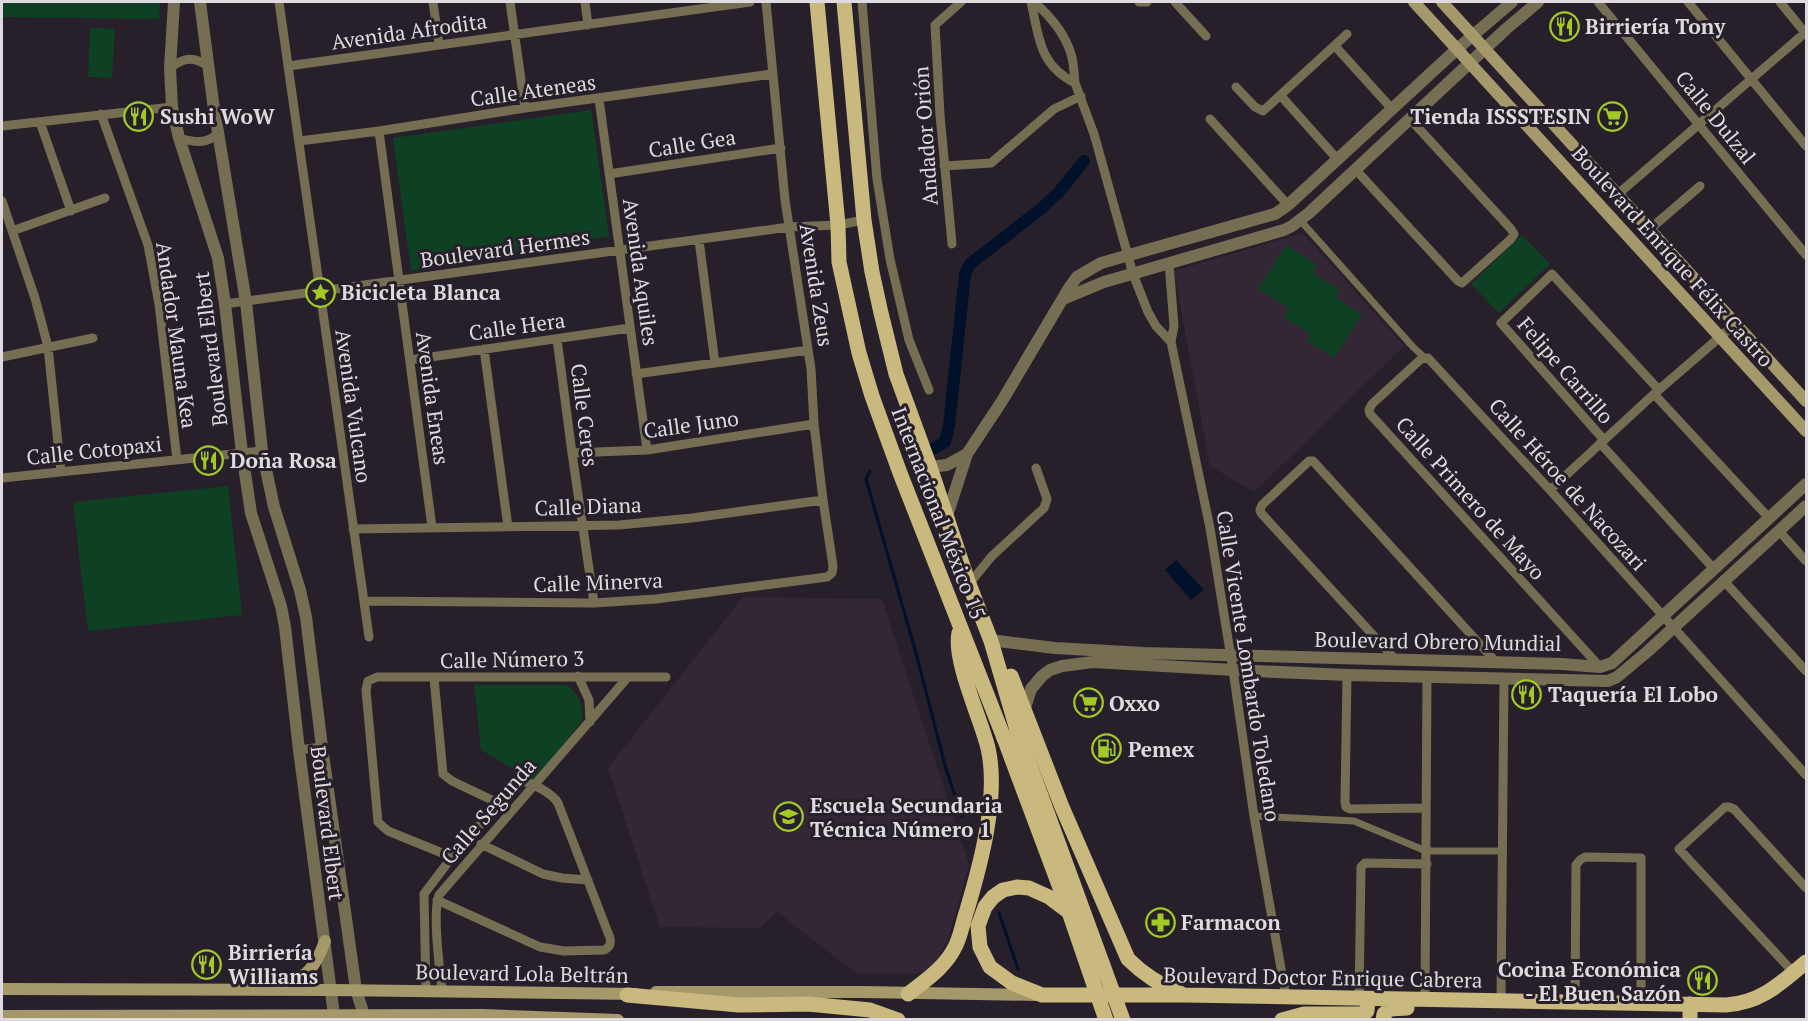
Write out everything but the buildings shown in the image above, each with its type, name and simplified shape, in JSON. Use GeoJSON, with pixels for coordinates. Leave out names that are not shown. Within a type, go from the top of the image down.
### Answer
{"type":"FeatureCollection","features":[{"type":"Feature","properties":{"kind":"main road","name":"Internacional México 15"},"geometry":{"type":"LineString","coordinates":[[817,2],[838,225],[839,262],[859,353],[900,472],[960,627],[1011,734],[1123,1020]]}},
{"type":"Feature","properties":{"kind":"main road","name":"Internacional México 15"},"geometry":{"type":"LineString","coordinates":[[844,2],[864,220],[872,272],[896,374],[991,641],[1011,734],[1106,1020]]}},
{"type":"Feature","properties":{"kind":"main road","name":"Boulevard Enrique Félix Castro"},"geometry":{"type":"LineString","coordinates":[[1414,2],[1806,431]]}},
{"type":"Feature","properties":{"kind":"main road","name":"Boulevard Enrique Félix Castro"},"geometry":{"type":"LineString","coordinates":[[1442,2],[1806,401]]}},
{"type":"Feature","properties":{"kind":"main road"},"geometry":{"type":"LineString","coordinates":[[984,621],[991,626],[998,640],[1062,807],[1128,959],[1137,969],[1165,987],[1185,995]]}},
{"type":"Feature","properties":{"kind":"main road"},"geometry":{"type":"LineString","coordinates":[[908,994],[943,966],[956,945],[978,873],[992,798],[992,772],[988,748],[958,653],[960,627]]}},
{"type":"Feature","properties":{"kind":"main road"},"geometry":{"type":"LineString","coordinates":[[1042,995],[1011,983],[990,967],[980,947],[978,926],[985,907],[993,897],[1003,890],[1017,887],[1029,888],[1049,897],[1069,912]]}},
{"type":"Feature","properties":{"kind":"main road"},"geometry":{"type":"LineString","coordinates":[[280,991],[298,981],[310,970],[320,957],[325,941]]}},
{"type":"Feature","properties":{"kind":"main road","name":"Boulevard Doctor Enrique Cabrera"},"geometry":{"type":"LineString","coordinates":[[1042,995],[1185,995],[1742,1004],[1765,994],[1802,966]]}},
{"type":"Feature","properties":{"kind":"main road","name":"Boulevard Lola Beltrán"},"geometry":{"type":"LineString","coordinates":[[2,989],[356,990],[627,994],[674,991],[852,992],[1042,995]]}},
{"type":"Feature","properties":{"kind":"main road"},"geometry":{"type":"LineString","coordinates":[[627,994],[739,1005],[808,1004],[870,1010],[898,1020]]}},
{"type":"Feature","properties":{"kind":"main road"},"geometry":{"type":"LineString","coordinates":[[1282,1020],[1304,1014],[1363,1014],[1367,1011],[1364,999]]}},
{"type":"Feature","properties":{"kind":"main road"},"geometry":{"type":"LineString","coordinates":[[1383,1020],[1386,1011],[1409,1007],[1423,1000]]}},
{"type":"Feature","properties":{"kind":"main road"},"geometry":{"type":"LineString","coordinates":[[1690,1004],[1690,1020]]}},
{"type":"Feature","properties":{"kind":"main road","name":"Boulevard Lola Beltrán"},"geometry":{"type":"LineString","coordinates":[[2,1016],[97,1018],[483,1015],[618,1020]]}},
{"type":"Feature","properties":{"kind":"street","name":"Boulevard Elbert"},"geometry":{"type":"LineString","coordinates":[[174,2],[170,68],[172,107],[179,138],[218,258],[251,513],[281,606],[334,1015]]}},
{"type":"Feature","properties":{"kind":"street","name":"Boulevard Elbert"},"geometry":{"type":"LineString","coordinates":[[200,2],[218,133],[246,302],[262,451],[274,507],[303,601],[356,990],[364,1017]]}},
{"type":"Feature","properties":{"kind":"street","name":"Avenida Vulcano"},"geometry":{"type":"LineString","coordinates":[[279,2],[369,637]]}},
{"type":"Feature","properties":{"kind":"street"},"geometry":{"type":"LineString","coordinates":[[433,2],[439,45]]}},
{"type":"Feature","properties":{"kind":"street"},"geometry":{"type":"LineString","coordinates":[[510,2],[525,108]]}},
{"type":"Feature","properties":{"kind":"street"},"geometry":{"type":"LineString","coordinates":[[585,2],[588,25]]}},
{"type":"Feature","properties":{"kind":"street","name":"Avenida Afrodita"},"geometry":{"type":"LineString","coordinates":[[288,66],[750,2]]}},
{"type":"Feature","properties":{"kind":"street","name":"Avenida Zeus"},"geometry":{"type":"LineString","coordinates":[[766,2],[789,227],[812,369],[814,424],[834,566],[832,573]]}},
{"type":"Feature","properties":{"kind":"street"},"geometry":{"type":"LineString","coordinates":[[862,2],[877,178],[890,259],[909,340],[929,390]]}},
{"type":"Feature","properties":{"kind":"street","name":"Andador Orión"},"geometry":{"type":"LineString","coordinates":[[952,244],[944,166],[935,25],[961,2]]}},
{"type":"Feature","properties":{"kind":"street","name":"Calle Vicente Lombardo Toledano"},"geometry":{"type":"LineString","coordinates":[[1033,2],[1039,42],[1046,57],[1065,78],[1075,83]]}},
{"type":"Feature","properties":{"kind":"street","name":"Calle Vicente Lombardo Toledano"},"geometry":{"type":"LineString","coordinates":[[1033,2],[1048,16],[1067,44],[1073,63],[1075,83],[1094,134],[1133,274],[1156,327],[1171,342]]}},
{"type":"Feature","properties":{"kind":"street"},"geometry":{"type":"LineString","coordinates":[[1139,2],[1146,2]]}},
{"type":"Feature","properties":{"kind":"street"},"geometry":{"type":"LineString","coordinates":[[1175,2],[1206,36]]}},
{"type":"Feature","properties":{"kind":"street"},"geometry":{"type":"LineString","coordinates":[[946,519],[967,454],[1077,277],[1101,263],[1268,217],[1288,205],[1457,48],[1512,2]]}},
{"type":"Feature","properties":{"kind":"street"},"geometry":{"type":"LineString","coordinates":[[1063,299],[1104,282],[1284,231],[1300,220],[1485,48],[1538,2]]}},
{"type":"Feature","properties":{"kind":"street","name":"Calle Dulzal"},"geometry":{"type":"LineString","coordinates":[[1598,2],[1806,255]]}},
{"type":"Feature","properties":{"kind":"street"},"geometry":{"type":"LineString","coordinates":[[1688,2],[1806,146]]}},
{"type":"Feature","properties":{"kind":"street"},"geometry":{"type":"LineString","coordinates":[[1618,194],[1806,33],[1780,2]]}},
{"type":"Feature","properties":{"kind":"street"},"geometry":{"type":"LineString","coordinates":[[1236,87],[1255,107],[1263,111],[1347,34]]}},
{"type":"Feature","properties":{"kind":"street"},"geometry":{"type":"LineString","coordinates":[[1335,46],[1392,110]]}},
{"type":"Feature","properties":{"kind":"street"},"geometry":{"type":"LineString","coordinates":[[170,68],[188,58],[199,60],[209,67]]}},
{"type":"Feature","properties":{"kind":"street","name":"Calle Ateneas"},"geometry":{"type":"LineString","coordinates":[[299,141],[772,74]]}},
{"type":"Feature","properties":{"kind":"street"},"geometry":{"type":"LineString","coordinates":[[1415,88],[1428,102]]}},
{"type":"Feature","properties":{"kind":"street"},"geometry":{"type":"LineString","coordinates":[[944,166],[987,164],[996,160],[1054,109],[1081,96]]}},
{"type":"Feature","properties":{"kind":"street"},"geometry":{"type":"LineString","coordinates":[[1281,96],[1338,160]]}},
{"type":"Feature","properties":{"kind":"street","name":"Avenida Aquiles"},"geometry":{"type":"LineString","coordinates":[[599,99],[647,450]]}},
{"type":"Feature","properties":{"kind":"street"},"geometry":{"type":"LineString","coordinates":[[2,126],[172,107]]}},
{"type":"Feature","properties":{"kind":"street","name":"Andador Mauna Kea"},"geometry":{"type":"LineString","coordinates":[[101,114],[148,245],[159,304],[177,460]]}},
{"type":"Feature","properties":{"kind":"street"},"geometry":{"type":"LineString","coordinates":[[1356,169],[1462,283],[1511,238],[1514,234],[1512,229],[1410,118]]}},
{"type":"Feature","properties":{"kind":"street"},"geometry":{"type":"LineString","coordinates":[[1210,119],[1288,205]]}},
{"type":"Feature","properties":{"kind":"street"},"geometry":{"type":"LineString","coordinates":[[40,122],[71,211]]}},
{"type":"Feature","properties":{"kind":"street","name":"Avenida Eneas"},"geometry":{"type":"LineString","coordinates":[[379,131],[432,527]]}},
{"type":"Feature","properties":{"kind":"street"},"geometry":{"type":"LineString","coordinates":[[179,138],[201,142],[212,139],[218,133]]}},
{"type":"Feature","properties":{"kind":"street","name":"Calle Gea"},"geometry":{"type":"LineString","coordinates":[[609,174],[781,148]]}},
{"type":"Feature","properties":{"kind":"street"},"geometry":{"type":"LineString","coordinates":[[1323,172],[1336,186]]}},
{"type":"Feature","properties":{"kind":"street"},"geometry":{"type":"LineString","coordinates":[[1650,229],[1700,186]]}},
{"type":"Feature","properties":{"kind":"street"},"geometry":{"type":"LineString","coordinates":[[12,231],[105,198]]}},
{"type":"Feature","properties":{"kind":"street"},"geometry":{"type":"LineString","coordinates":[[2,201],[48,347],[61,472]]}},
{"type":"Feature","properties":{"kind":"street","name":"Boulevard Hermes"},"geometry":{"type":"LineString","coordinates":[[225,304],[789,227],[838,225],[864,220]]}},
{"type":"Feature","properties":{"kind":"street","name":"Calle Héroe de Nacozari"},"geometry":{"type":"LineString","coordinates":[[1300,220],[1413,347],[1428,358],[1550,490],[1806,776]]}},
{"type":"Feature","properties":{"kind":"street"},"geometry":{"type":"LineString","coordinates":[[699,240],[715,363]]}},
{"type":"Feature","properties":{"kind":"street","name":"Calle Vicente Lombardo Toledano"},"geometry":{"type":"LineString","coordinates":[[1169,263],[1174,326],[1171,342],[1210,528],[1254,816],[1286,997]]}},
{"type":"Feature","properties":{"kind":"street","name":"Felipe Carrillo"},"geometry":{"type":"LineString","coordinates":[[1657,392],[1552,274],[1501,323],[1714,569]]}},
{"type":"Feature","properties":{"kind":"street"},"geometry":{"type":"LineString","coordinates":[[1550,490],[1735,324]]}},
{"type":"Feature","properties":{"kind":"street","name":"Calle Hera"},"geometry":{"type":"LineString","coordinates":[[410,360],[630,328]]}},
{"type":"Feature","properties":{"kind":"street"},"geometry":{"type":"LineString","coordinates":[[2,357],[93,338]]}},
{"type":"Feature","properties":{"kind":"street","name":"Calle Ceres"},"geometry":{"type":"LineString","coordinates":[[557,339],[594,603]]}},
{"type":"Feature","properties":{"kind":"street"},"geometry":{"type":"LineString","coordinates":[[484,349],[508,527]]}},
{"type":"Feature","properties":{"kind":"street"},"geometry":{"type":"LineString","coordinates":[[636,374],[808,350]]}},
{"type":"Feature","properties":{"kind":"street","name":"Calle Primero de Mayo"},"geometry":{"type":"LineString","coordinates":[[1424,357],[1372,404],[1370,414],[1599,667]]}},
{"type":"Feature","properties":{"kind":"street"},"geometry":{"type":"LineString","coordinates":[[1657,392],[1769,518]]}},
{"type":"Feature","properties":{"kind":"street","name":"Calle Juno"},"geometry":{"type":"LineString","coordinates":[[572,453],[647,450],[814,424]]}},
{"type":"Feature","properties":{"kind":"street","name":"Calle Cotopaxi"},"geometry":{"type":"LineString","coordinates":[[2,478],[262,451]]}},
{"type":"Feature","properties":{"kind":"street"},"geometry":{"type":"LineString","coordinates":[[930,467],[947,465],[967,454]]}},
{"type":"Feature","properties":{"kind":"street"},"geometry":{"type":"LineString","coordinates":[[1396,660],[1261,513],[1262,505],[1311,460],[1496,662]]}},
{"type":"Feature","properties":{"kind":"street"},"geometry":{"type":"LineString","coordinates":[[969,584],[992,556],[1044,508],[1047,499],[1036,468]]}},
{"type":"Feature","properties":{"kind":"street"},"geometry":{"type":"LineString","coordinates":[[1599,667],[1612,663],[1806,484]]}},
{"type":"Feature","properties":{"kind":"street","name":"Calle Diana"},"geometry":{"type":"LineString","coordinates":[[353,529],[619,525],[692,518],[823,500]]}},
{"type":"Feature","properties":{"kind":"street","name":"Boulevard Obrero Mundial"},"geometry":{"type":"LineString","coordinates":[[1024,711],[1035,682],[1050,670],[1093,662],[1347,675],[1608,681],[1617,678],[1806,506]]}},
{"type":"Feature","properties":{"kind":"street"},"geometry":{"type":"LineString","coordinates":[[1779,531],[1806,561]]}},
{"type":"Feature","properties":{"kind":"street"},"geometry":{"type":"LineString","coordinates":[[1745,541],[1755,552]]}},
{"type":"Feature","properties":{"kind":"street","name":"Calle Minerva"},"geometry":{"type":"LineString","coordinates":[[364,601],[594,603],[682,596],[827,577],[832,573]]}},
{"type":"Feature","properties":{"kind":"street"},"geometry":{"type":"LineString","coordinates":[[1724,581],[1806,671]]}},
{"type":"Feature","properties":{"kind":"street","name":"Boulevard Obrero Mundial"},"geometry":{"type":"LineString","coordinates":[[998,640],[1068,649],[1599,667]]}},
{"type":"Feature","properties":{"kind":"street"},"geometry":{"type":"LineString","coordinates":[[1459,661],[1459,678]]}},
{"type":"Feature","properties":{"kind":"street"},"geometry":{"type":"LineString","coordinates":[[1347,675],[1346,807],[1350,809],[1425,808]]}},
{"type":"Feature","properties":{"kind":"street"},"geometry":{"type":"LineString","coordinates":[[579,676],[590,700],[590,722]]}},
{"type":"Feature","properties":{"kind":"street","name":"Calle Número 3"},"geometry":{"type":"LineString","coordinates":[[452,857],[388,831],[378,822],[366,690],[368,681],[377,677],[666,677]]}},
{"type":"Feature","properties":{"kind":"street","name":"Calle Segunda"},"geometry":{"type":"LineString","coordinates":[[437,900],[482,844],[628,677]]}},
{"type":"Feature","properties":{"kind":"street"},"geometry":{"type":"LineString","coordinates":[[1423,1000],[1427,677]]}},
{"type":"Feature","properties":{"kind":"street"},"geometry":{"type":"LineString","coordinates":[[434,678],[443,774],[452,781],[498,803]]}},
{"type":"Feature","properties":{"kind":"street"},"geometry":{"type":"LineString","coordinates":[[1502,1000],[1504,678]]}},
{"type":"Feature","properties":{"kind":"street"},"geometry":{"type":"LineString","coordinates":[[299,750],[322,747]]}},
{"type":"Feature","properties":{"kind":"street","name":"Calle Segunda"},"geometry":{"type":"LineString","coordinates":[[426,992],[423,899],[426,889],[516,783],[521,780],[534,786]]}},
{"type":"Feature","properties":{"kind":"street"},"geometry":{"type":"LineString","coordinates":[[442,992],[437,900],[540,947],[564,951],[608,948],[610,938],[558,803],[550,795],[534,786]]}},
{"type":"Feature","properties":{"kind":"street"},"geometry":{"type":"LineString","coordinates":[[1802,966],[1679,849],[1725,807],[1729,807],[1734,809],[1806,888]]}},
{"type":"Feature","properties":{"kind":"street"},"geometry":{"type":"LineString","coordinates":[[1254,816],[1354,821],[1426,851],[1503,850]]}},
{"type":"Feature","properties":{"kind":"street"},"geometry":{"type":"LineString","coordinates":[[482,844],[543,874],[588,880]]}},
{"type":"Feature","properties":{"kind":"street"},"geometry":{"type":"LineString","coordinates":[[1575,1002],[1576,865],[1585,857],[1641,858],[1641,1003]]}},
{"type":"Feature","properties":{"kind":"street"},"geometry":{"type":"LineString","coordinates":[[1364,999],[1361,867],[1365,863],[1426,864]]}},
{"type":"Feature","properties":{"kind":"shaded area"},"geometry":{"type":"Polygon","coordinates":[[[1303,233],[1404,346],[1254,492],[1210,466],[1174,271],[1303,233]]]}},
{"type":"Feature","properties":{"kind":"shaded area","name":"Escuela Secundaria Técnica Número 1"},"geometry":{"type":"Polygon","coordinates":[[[743,597],[882,599],[969,865],[948,939],[937,959],[927,970],[915,974],[856,973],[777,912],[760,928],[660,927],[608,768],[743,597]]]}},
{"type":"Feature","properties":{"kind":"green space"},"geometry":{"type":"Polygon","coordinates":[[[2,2],[160,2],[159,19],[2,17],[2,2]]]}},
{"type":"Feature","properties":{"kind":"green space"},"geometry":{"type":"Polygon","coordinates":[[[90,28],[115,29],[112,78],[88,77],[90,28]]]}},
{"type":"Feature","properties":{"kind":"green space"},"geometry":{"type":"Polygon","coordinates":[[[591,110],[609,236],[411,271],[393,138],[591,110]]]}},
{"type":"Feature","properties":{"kind":"green space"},"geometry":{"type":"Polygon","coordinates":[[[1522,235],[1550,264],[1499,313],[1471,284],[1522,235]]]}},
{"type":"Feature","properties":{"kind":"green space"},"geometry":{"type":"Polygon","coordinates":[[[1286,245],[1317,265],[1313,273],[1339,290],[1335,297],[1362,314],[1334,358],[1307,341],[1310,334],[1284,317],[1289,308],[1258,289],[1286,245]]]}},
{"type":"Feature","properties":{"kind":"green space"},"geometry":{"type":"Polygon","coordinates":[[[228,486],[242,615],[88,631],[73,502],[228,486]]]}},
{"type":"Feature","properties":{"kind":"green space"},"geometry":{"type":"Polygon","coordinates":[[[474,685],[566,685],[575,692],[580,700],[582,721],[534,781],[481,750],[474,685]]]}},
{"type":"Feature","properties":{"kind":"water"},"geometry":{"type":"Polygon","coordinates":[[[1176,560],[1204,590],[1191,600],[1165,570],[1176,560]]]}},
{"type":"Feature","properties":{"kind":"waterway"},"geometry":{"type":"LineString","coordinates":[[927,452],[945,442],[949,426],[965,274],[970,264],[1042,208],[1059,192],[1084,161]]}},
{"type":"Feature","properties":{"kind":"waterway"},"geometry":{"type":"LineString","coordinates":[[870,471],[866,479],[916,653],[946,769],[962,816]]}},
{"type":"Feature","properties":{"kind":"waterway"},"geometry":{"type":"LineString","coordinates":[[999,913],[1018,969]]}},
{"type":"Feature","properties":{"kind":"place","name":"Birriería Tony"},"geometry":{"type":"Point","coordinates":[1564,26]}},
{"type":"Feature","properties":{"kind":"place","name":"Sushi WoW"},"geometry":{"type":"Point","coordinates":[139,116]}},
{"type":"Feature","properties":{"kind":"place","name":"Tienda ISSSTESIN"},"geometry":{"type":"Point","coordinates":[1612,116]}},
{"type":"Feature","properties":{"kind":"place","name":"Bicicleta Blanca"},"geometry":{"type":"Point","coordinates":[320,292]}},
{"type":"Feature","properties":{"kind":"place","name":"Doña Rosa"},"geometry":{"type":"Point","coordinates":[209,460]}},
{"type":"Feature","properties":{"kind":"place","name":"Taquería El Lobo"},"geometry":{"type":"Point","coordinates":[1527,694]}},
{"type":"Feature","properties":{"kind":"place","name":"Oxxo"},"geometry":{"type":"Point","coordinates":[1088,703]}},
{"type":"Feature","properties":{"kind":"place","name":"Pemex"},"geometry":{"type":"Point","coordinates":[1107,749]}},
{"type":"Feature","properties":{"kind":"place","name":"Escuela Secundaria Técnica Número 1"},"geometry":{"type":"Point","coordinates":[789,817]}},
{"type":"Feature","properties":{"kind":"place","name":"Farmacon"},"geometry":{"type":"Point","coordinates":[1160,922]}},
{"type":"Feature","properties":{"kind":"place","name":"Birriería Williams"},"geometry":{"type":"Point","coordinates":[207,964]}},
{"type":"Feature","properties":{"kind":"place","name":"Cocina Económica - El Buen Sazón"},"geometry":{"type":"Point","coordinates":[1702,981]}}]}
